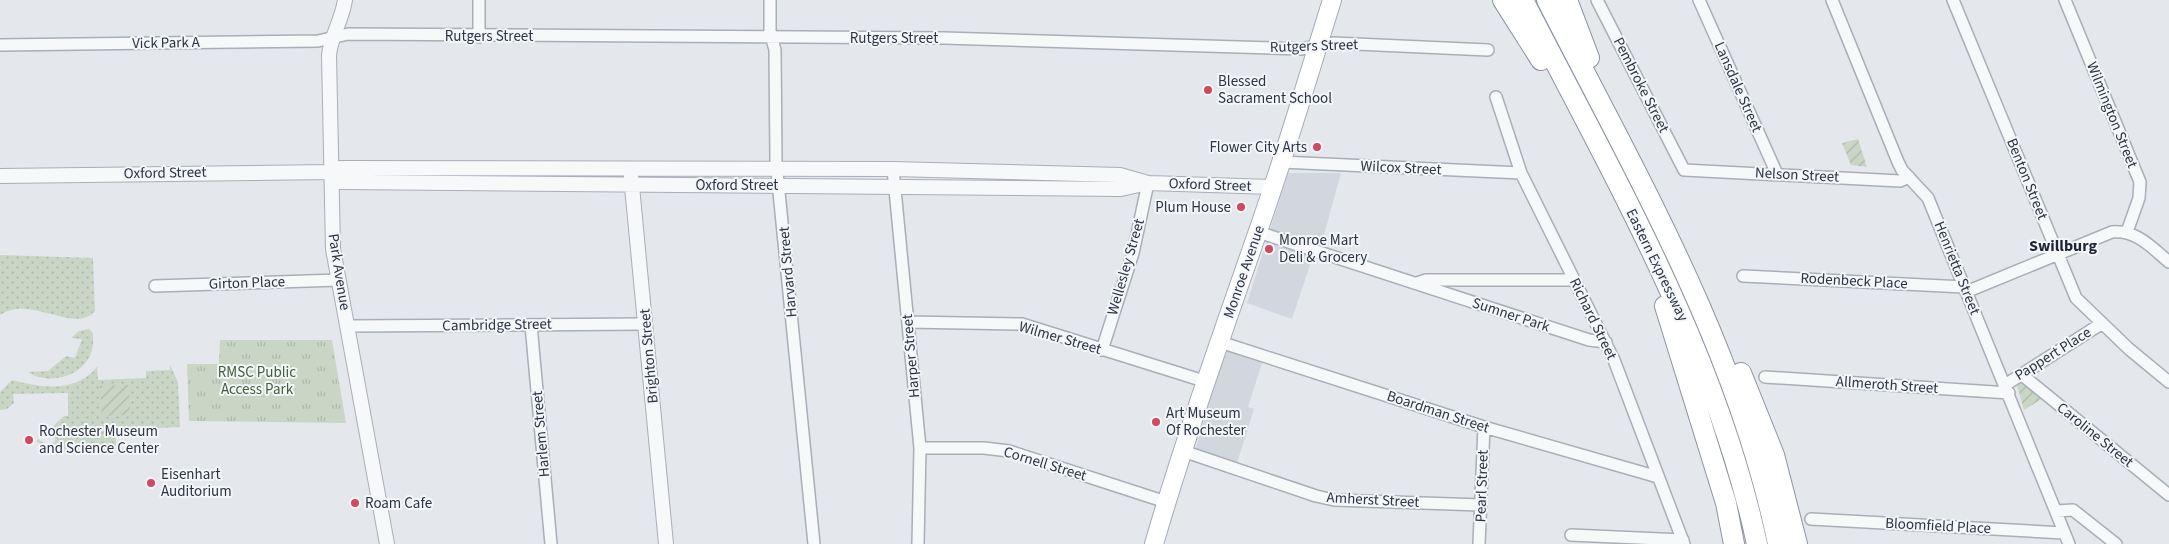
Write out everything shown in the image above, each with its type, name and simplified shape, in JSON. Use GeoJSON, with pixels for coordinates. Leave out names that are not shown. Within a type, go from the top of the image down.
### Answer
{"type":"FeatureCollection","features":[{"type":"Feature","properties":{"kind":"highway"},"geometry":{"type":"LineString","coordinates":[[1504,0],[1609,167]]}},
{"type":"Feature","properties":{"kind":"highway","name":"Eastern Expressway"},"geometry":{"type":"LineString","coordinates":[[1523,0],[1679,308],[1707,376],[1734,454],[1757,544]]}},
{"type":"Feature","properties":{"kind":"highway","name":"Eastern Expressway"},"geometry":{"type":"LineString","coordinates":[[1547,0],[1679,257],[1713,333],[1739,402],[1761,473],[1778,544]]}},
{"type":"Feature","properties":{"kind":"highway"},"geometry":{"type":"LineString","coordinates":[[1567,0],[1626,153]]}},
{"type":"Feature","properties":{"kind":"highway"},"geometry":{"type":"LineString","coordinates":[[1639,226],[1720,480],[1734,544]]}},
{"type":"Feature","properties":{"kind":"highway"},"geometry":{"type":"LineString","coordinates":[[1679,257],[1730,352],[1761,418],[1783,485],[1797,544]]}},
{"type":"Feature","properties":{"kind":"main road","name":"Monroe Avenue"},"geometry":{"type":"LineString","coordinates":[[1154,544],[1183,451],[1273,187],[1332,0]]}},
{"type":"Feature","properties":{"kind":"street","name":"Park Avenue"},"geometry":{"type":"LineString","coordinates":[[345,0],[341,17],[332,37],[328,65],[332,242],[387,544]]}},
{"type":"Feature","properties":{"kind":"street"},"geometry":{"type":"LineString","coordinates":[[479,37],[480,0]]}},
{"type":"Feature","properties":{"kind":"street","name":"Harvard Street"},"geometry":{"type":"LineString","coordinates":[[770,0],[772,37],[776,50],[776,168],[814,544]]}},
{"type":"Feature","properties":{"kind":"street","name":"Pembroke Street"},"geometry":{"type":"LineString","coordinates":[[1597,0],[1684,170]]}},
{"type":"Feature","properties":{"kind":"street","name":"Lansdale Street"},"geometry":{"type":"LineString","coordinates":[[1699,0],[1777,174]]}},
{"type":"Feature","properties":{"kind":"street","name":"Henrietta Street"},"geometry":{"type":"LineString","coordinates":[[1832,0],[1898,162],[1928,198],[2007,389],[2066,539]]}},
{"type":"Feature","properties":{"kind":"street","name":"Benton Street"},"geometry":{"type":"LineString","coordinates":[[1954,0],[2076,298],[2101,324],[2169,382]]}},
{"type":"Feature","properties":{"kind":"street","name":"Wilmington Street"},"geometry":{"type":"LineString","coordinates":[[2065,0],[2140,182],[2139,198],[2127,232]]}},
{"type":"Feature","properties":{"kind":"street","name":"Rutgers Street"},"geometry":{"type":"LineString","coordinates":[[332,37],[348,34],[479,37],[944,38],[1301,49],[1334,43],[1488,50]]}},
{"type":"Feature","properties":{"kind":"street","name":"Vick Park A"},"geometry":{"type":"LineString","coordinates":[[0,45],[318,41],[332,37]]}},
{"type":"Feature","properties":{"kind":"street","name":"Richard Street"},"geometry":{"type":"LineString","coordinates":[[1496,97],[1521,173],[1606,342],[1684,542]]}},
{"type":"Feature","properties":{"kind":"street","name":"Wilcox Street"},"geometry":{"type":"LineString","coordinates":[[1281,162],[1521,173]]}},
{"type":"Feature","properties":{"kind":"street","name":"Oxford Street"},"geometry":{"type":"LineString","coordinates":[[0,176],[330,172],[340,168],[894,169],[1120,175],[1148,183],[1273,187]]}},
{"type":"Feature","properties":{"kind":"street","name":"Brighton Street"},"geometry":{"type":"LineString","coordinates":[[631,168],[666,544]]}},
{"type":"Feature","properties":{"kind":"street","name":"Harper Street"},"geometry":{"type":"LineString","coordinates":[[894,169],[920,448],[918,544]]}},
{"type":"Feature","properties":{"kind":"street","name":"Nelson Street"},"geometry":{"type":"LineString","coordinates":[[1684,170],[1900,181],[1909,177]]}},
{"type":"Feature","properties":{"kind":"street","name":"Oxford Street"},"geometry":{"type":"LineString","coordinates":[[330,172],[340,182],[1121,189],[1148,183]]}},
{"type":"Feature","properties":{"kind":"street","name":"Wellesley Street"},"geometry":{"type":"LineString","coordinates":[[1102,350],[1133,253],[1148,183]]}},
{"type":"Feature","properties":{"kind":"street","name":"Sumner Park"},"geometry":{"type":"LineString","coordinates":[[1258,232],[1589,340],[1606,342]]}},
{"type":"Feature","properties":{"kind":"street"},"geometry":{"type":"LineString","coordinates":[[1965,289],[2112,232],[2127,232],[2142,239],[2169,262]]}},
{"type":"Feature","properties":{"kind":"street","name":"Rodenbeck Place"},"geometry":{"type":"LineString","coordinates":[[1743,276],[1965,289]]}},
{"type":"Feature","properties":{"kind":"street","name":"Girton Place"},"geometry":{"type":"LineString","coordinates":[[155,286],[339,280]]}},
{"type":"Feature","properties":{"kind":"street","name":"Sumner Park"},"geometry":{"type":"LineString","coordinates":[[1417,283],[1426,280],[1574,280]]}},
{"type":"Feature","properties":{"kind":"street","name":"Wilmer Street"},"geometry":{"type":"LineString","coordinates":[[908,322],[1022,324],[1207,382]]}},
{"type":"Feature","properties":{"kind":"street","name":"Harlem Street"},"geometry":{"type":"LineString","coordinates":[[530,324],[551,544]]}},
{"type":"Feature","properties":{"kind":"street","name":"Cambridge Street"},"geometry":{"type":"LineString","coordinates":[[348,326],[646,324]]}},
{"type":"Feature","properties":{"kind":"street","name":"Pappert Place"},"geometry":{"type":"LineString","coordinates":[[2007,389],[2021,374],[2101,324]]}},
{"type":"Feature","properties":{"kind":"street","name":"Boardman Street"},"geometry":{"type":"LineString","coordinates":[[1220,342],[1484,427],[1658,477]]}},
{"type":"Feature","properties":{"kind":"street","name":"Caroline Street"},"geometry":{"type":"LineString","coordinates":[[2021,374],[2169,495]]}},
{"type":"Feature","properties":{"kind":"street","name":"Allmeroth Street"},"geometry":{"type":"LineString","coordinates":[[1764,377],[2007,389]]}},
{"type":"Feature","properties":{"kind":"street","name":"Pearl Street"},"geometry":{"type":"LineString","coordinates":[[1479,544],[1484,427]]}},
{"type":"Feature","properties":{"kind":"street","name":"Cornell Street"},"geometry":{"type":"LineString","coordinates":[[920,448],[984,448],[1009,451],[1166,502]]}},
{"type":"Feature","properties":{"kind":"street","name":"Amherst Street"},"geometry":{"type":"LineString","coordinates":[[1183,451],[1316,496],[1334,500],[1481,505]]}},
{"type":"Feature","properties":{"kind":"street"},"geometry":{"type":"LineString","coordinates":[[2056,512],[2073,510],[2116,544]]}},
{"type":"Feature","properties":{"kind":"street","name":"Bloomfield Place"},"geometry":{"type":"LineString","coordinates":[[1811,519],[2066,539]]}},
{"type":"Feature","properties":{"kind":"street"},"geometry":{"type":"LineString","coordinates":[[1571,535],[1684,542]]}},
{"type":"Feature","properties":{"kind":"shaded area"},"geometry":{"type":"Polygon","coordinates":[[[1288,173],[1341,173],[1322,242],[1318,241],[1292,319],[1247,303],[1288,173]]]}},
{"type":"Feature","properties":{"kind":"shaded area"},"geometry":{"type":"Polygon","coordinates":[[[1223,350],[1262,363],[1248,407],[1254,409],[1237,463],[1196,448],[1223,350]]]}},
{"type":"Feature","properties":{"kind":"green space"},"geometry":{"type":"Polygon","coordinates":[[[1858,139],[1867,167],[1851,165],[1842,143],[1858,139]]]}},
{"type":"Feature","properties":{"kind":"green space"},"geometry":{"type":"Polygon","coordinates":[[[0,255],[93,258],[95,311],[86,317],[75,319],[25,309],[12,310],[0,315],[0,255]]]}},
{"type":"Feature","properties":{"kind":"green space"},"geometry":{"type":"Polygon","coordinates":[[[89,329],[93,337],[91,354],[78,370],[59,378],[38,377],[28,372],[48,371],[66,356],[75,358],[82,339],[71,338],[79,331],[89,329]]]}},
{"type":"Feature","properties":{"kind":"green space","name":"RMSC Public Access Park"},"geometry":{"type":"Polygon","coordinates":[[[220,340],[332,340],[346,423],[189,421],[187,364],[219,364],[220,340]]]}},
{"type":"Feature","properties":{"kind":"green space"},"geometry":{"type":"Polygon","coordinates":[[[170,365],[178,382],[180,427],[116,430],[116,449],[108,454],[70,450],[46,453],[44,447],[36,441],[38,439],[47,445],[55,442],[55,436],[49,430],[64,416],[68,416],[68,393],[13,394],[14,403],[7,409],[0,410],[0,392],[12,380],[46,386],[69,385],[89,375],[97,367],[98,380],[146,378],[146,371],[170,370],[170,365]]]}},
{"type":"Feature","properties":{"kind":"green space"},"geometry":{"type":"Polygon","coordinates":[[[2022,379],[2043,398],[2024,410],[2016,382],[2022,379]]]}},
{"type":"Feature","properties":{"kind":"green space"},"geometry":{"type":"Polygon","coordinates":[[[129,385],[130,415],[102,416],[100,386],[129,385]]]}},
{"type":"Feature","properties":{"kind":"place","name":"Blessed Sacrament School"},"geometry":{"type":"Point","coordinates":[1208,90]}},
{"type":"Feature","properties":{"kind":"place","name":"Flower City Arts"},"geometry":{"type":"Point","coordinates":[1317,147]}},
{"type":"Feature","properties":{"kind":"place","name":"Plum House"},"geometry":{"type":"Point","coordinates":[1241,207]}},
{"type":"Feature","properties":{"kind":"place","name":"Monroe Mart Deli & Grocery"},"geometry":{"type":"Point","coordinates":[1269,249]}},
{"type":"Feature","properties":{"kind":"place","name":"Art Museum Of Rochester"},"geometry":{"type":"Point","coordinates":[1156,422]}},
{"type":"Feature","properties":{"kind":"place","name":"Rochester Museum and Science Center"},"geometry":{"type":"Point","coordinates":[29,440]}},
{"type":"Feature","properties":{"kind":"place","name":"Eisenhart Auditorium"},"geometry":{"type":"Point","coordinates":[151,483]}},
{"type":"Feature","properties":{"kind":"place","name":"Roam Cafe"},"geometry":{"type":"Point","coordinates":[355,503]}},
{"type":"Feature","properties":{"kind":"district","name":"Swillburg"},"geometry":{"type":"Point","coordinates":[2063,246]}}]}
